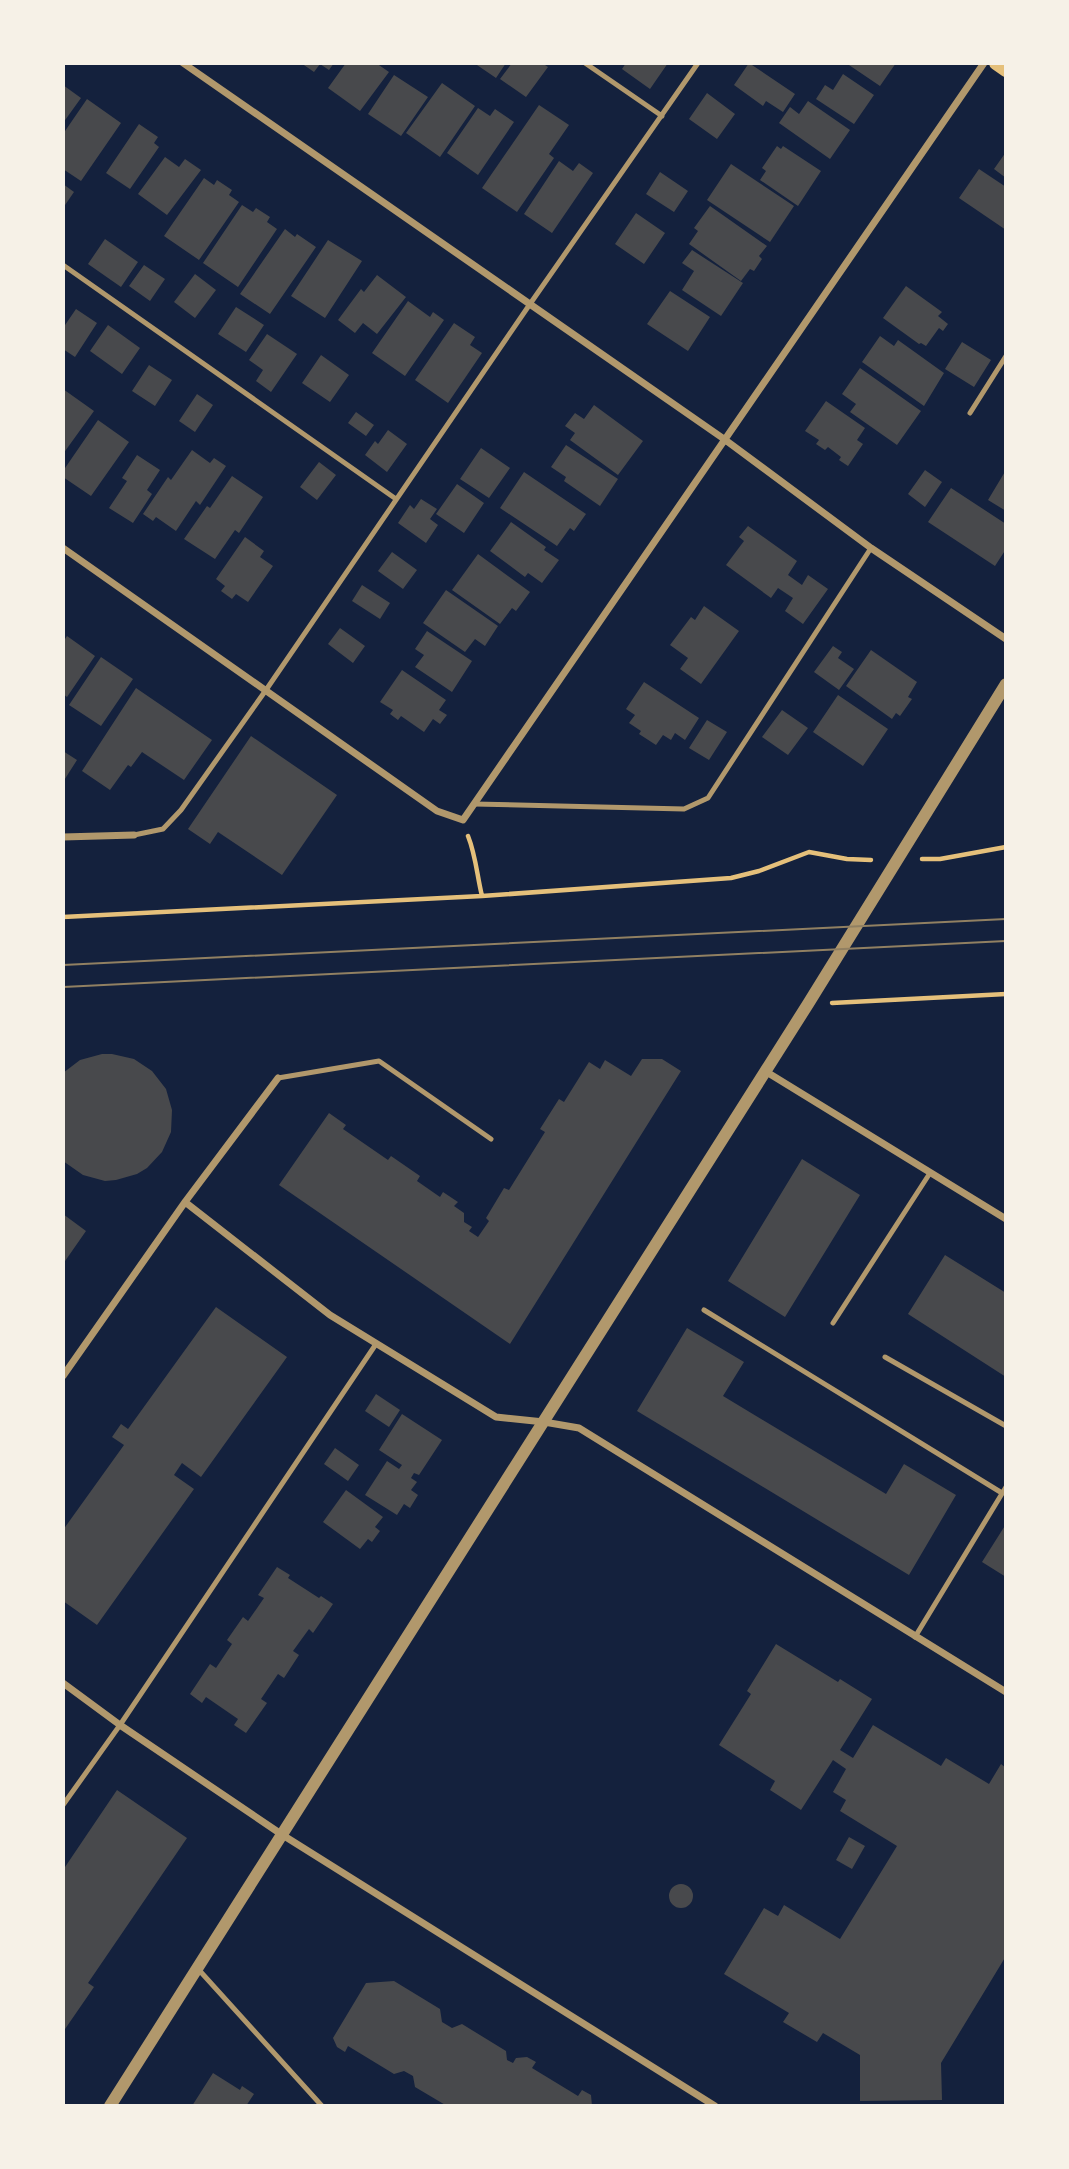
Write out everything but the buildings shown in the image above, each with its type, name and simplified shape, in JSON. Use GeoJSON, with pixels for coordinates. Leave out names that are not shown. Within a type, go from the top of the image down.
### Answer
{"type":"FeatureCollection","features":[{"type":"Feature","properties":{"kind":"main road"},"geometry":{"type":"LineString","coordinates":[[996,63],[1006,70]]}},
{"type":"Feature","properties":{"kind":"street"},"geometry":{"type":"LineString","coordinates":[[183,63],[724,439],[872,548],[1006,639]]}},
{"type":"Feature","properties":{"kind":"street"},"geometry":{"type":"LineString","coordinates":[[63,548],[437,811],[463,820],[984,63]]}},
{"type":"Feature","properties":{"kind":"street"},"geometry":{"type":"LineString","coordinates":[[110,2106],[808,1004],[1006,684]]}},
{"type":"Feature","properties":{"kind":"street"},"geometry":{"type":"LineString","coordinates":[[63,837],[134,835]]}},
{"type":"Feature","properties":{"kind":"street"},"geometry":{"type":"LineString","coordinates":[[765,1071],[1006,1219]]}},
{"type":"Feature","properties":{"kind":"street"},"geometry":{"type":"LineString","coordinates":[[63,1376],[185,1202],[278,1078]]}},
{"type":"Feature","properties":{"kind":"street"},"geometry":{"type":"LineString","coordinates":[[185,1202],[330,1315],[496,1417],[579,1428],[1006,1692]]}},
{"type":"Feature","properties":{"kind":"street"},"geometry":{"type":"LineString","coordinates":[[63,1683],[281,1834],[715,2106]]}},
{"type":"Feature","properties":{"kind":"lane"},"geometry":{"type":"LineString","coordinates":[[585,63],[662,116]]}},
{"type":"Feature","properties":{"kind":"lane"},"geometry":{"type":"LineString","coordinates":[[134,835],[163,829],[181,810],[698,63]]}},
{"type":"Feature","properties":{"kind":"lane"},"geometry":{"type":"LineString","coordinates":[[63,265],[396,499]]}},
{"type":"Feature","properties":{"kind":"lane"},"geometry":{"type":"LineString","coordinates":[[970,413],[1006,356]]}},
{"type":"Feature","properties":{"kind":"lane"},"geometry":{"type":"LineString","coordinates":[[474,804],[684,809],[708,798],[872,548]]}},
{"type":"Feature","properties":{"kind":"lane"},"geometry":{"type":"LineString","coordinates":[[278,1078],[379,1061],[491,1139]]}},
{"type":"Feature","properties":{"kind":"lane"},"geometry":{"type":"LineString","coordinates":[[833,1323],[930,1173]]}},
{"type":"Feature","properties":{"kind":"lane"},"geometry":{"type":"LineString","coordinates":[[704,1310],[1002,1493]]}},
{"type":"Feature","properties":{"kind":"lane"},"geometry":{"type":"LineString","coordinates":[[63,1805],[120,1725],[376,1344]]}},
{"type":"Feature","properties":{"kind":"lane"},"geometry":{"type":"LineString","coordinates":[[885,1357],[1006,1426]]}},
{"type":"Feature","properties":{"kind":"lane"},"geometry":{"type":"LineString","coordinates":[[915,1637],[1006,1487]]}},
{"type":"Feature","properties":{"kind":"lane"},"geometry":{"type":"LineString","coordinates":[[196,1968],[322,2106]]}},
{"type":"Feature","properties":{"kind":"path"},"geometry":{"type":"LineString","coordinates":[[463,820],[476,857],[482,896]]}},
{"type":"Feature","properties":{"kind":"path"},"geometry":{"type":"LineString","coordinates":[[63,917],[482,896],[731,878],[760,872],[809,852],[847,859],[940,859],[1006,847]]}},
{"type":"Feature","properties":{"kind":"path"},"geometry":{"type":"LineString","coordinates":[[808,1004],[1006,994]]}},
{"type":"Feature","properties":{"kind":"tram line"},"geometry":{"type":"LineString","coordinates":[[63,965],[1006,919]]}},
{"type":"Feature","properties":{"kind":"tram line"},"geometry":{"type":"LineString","coordinates":[[63,987],[1006,941]]}}]}
